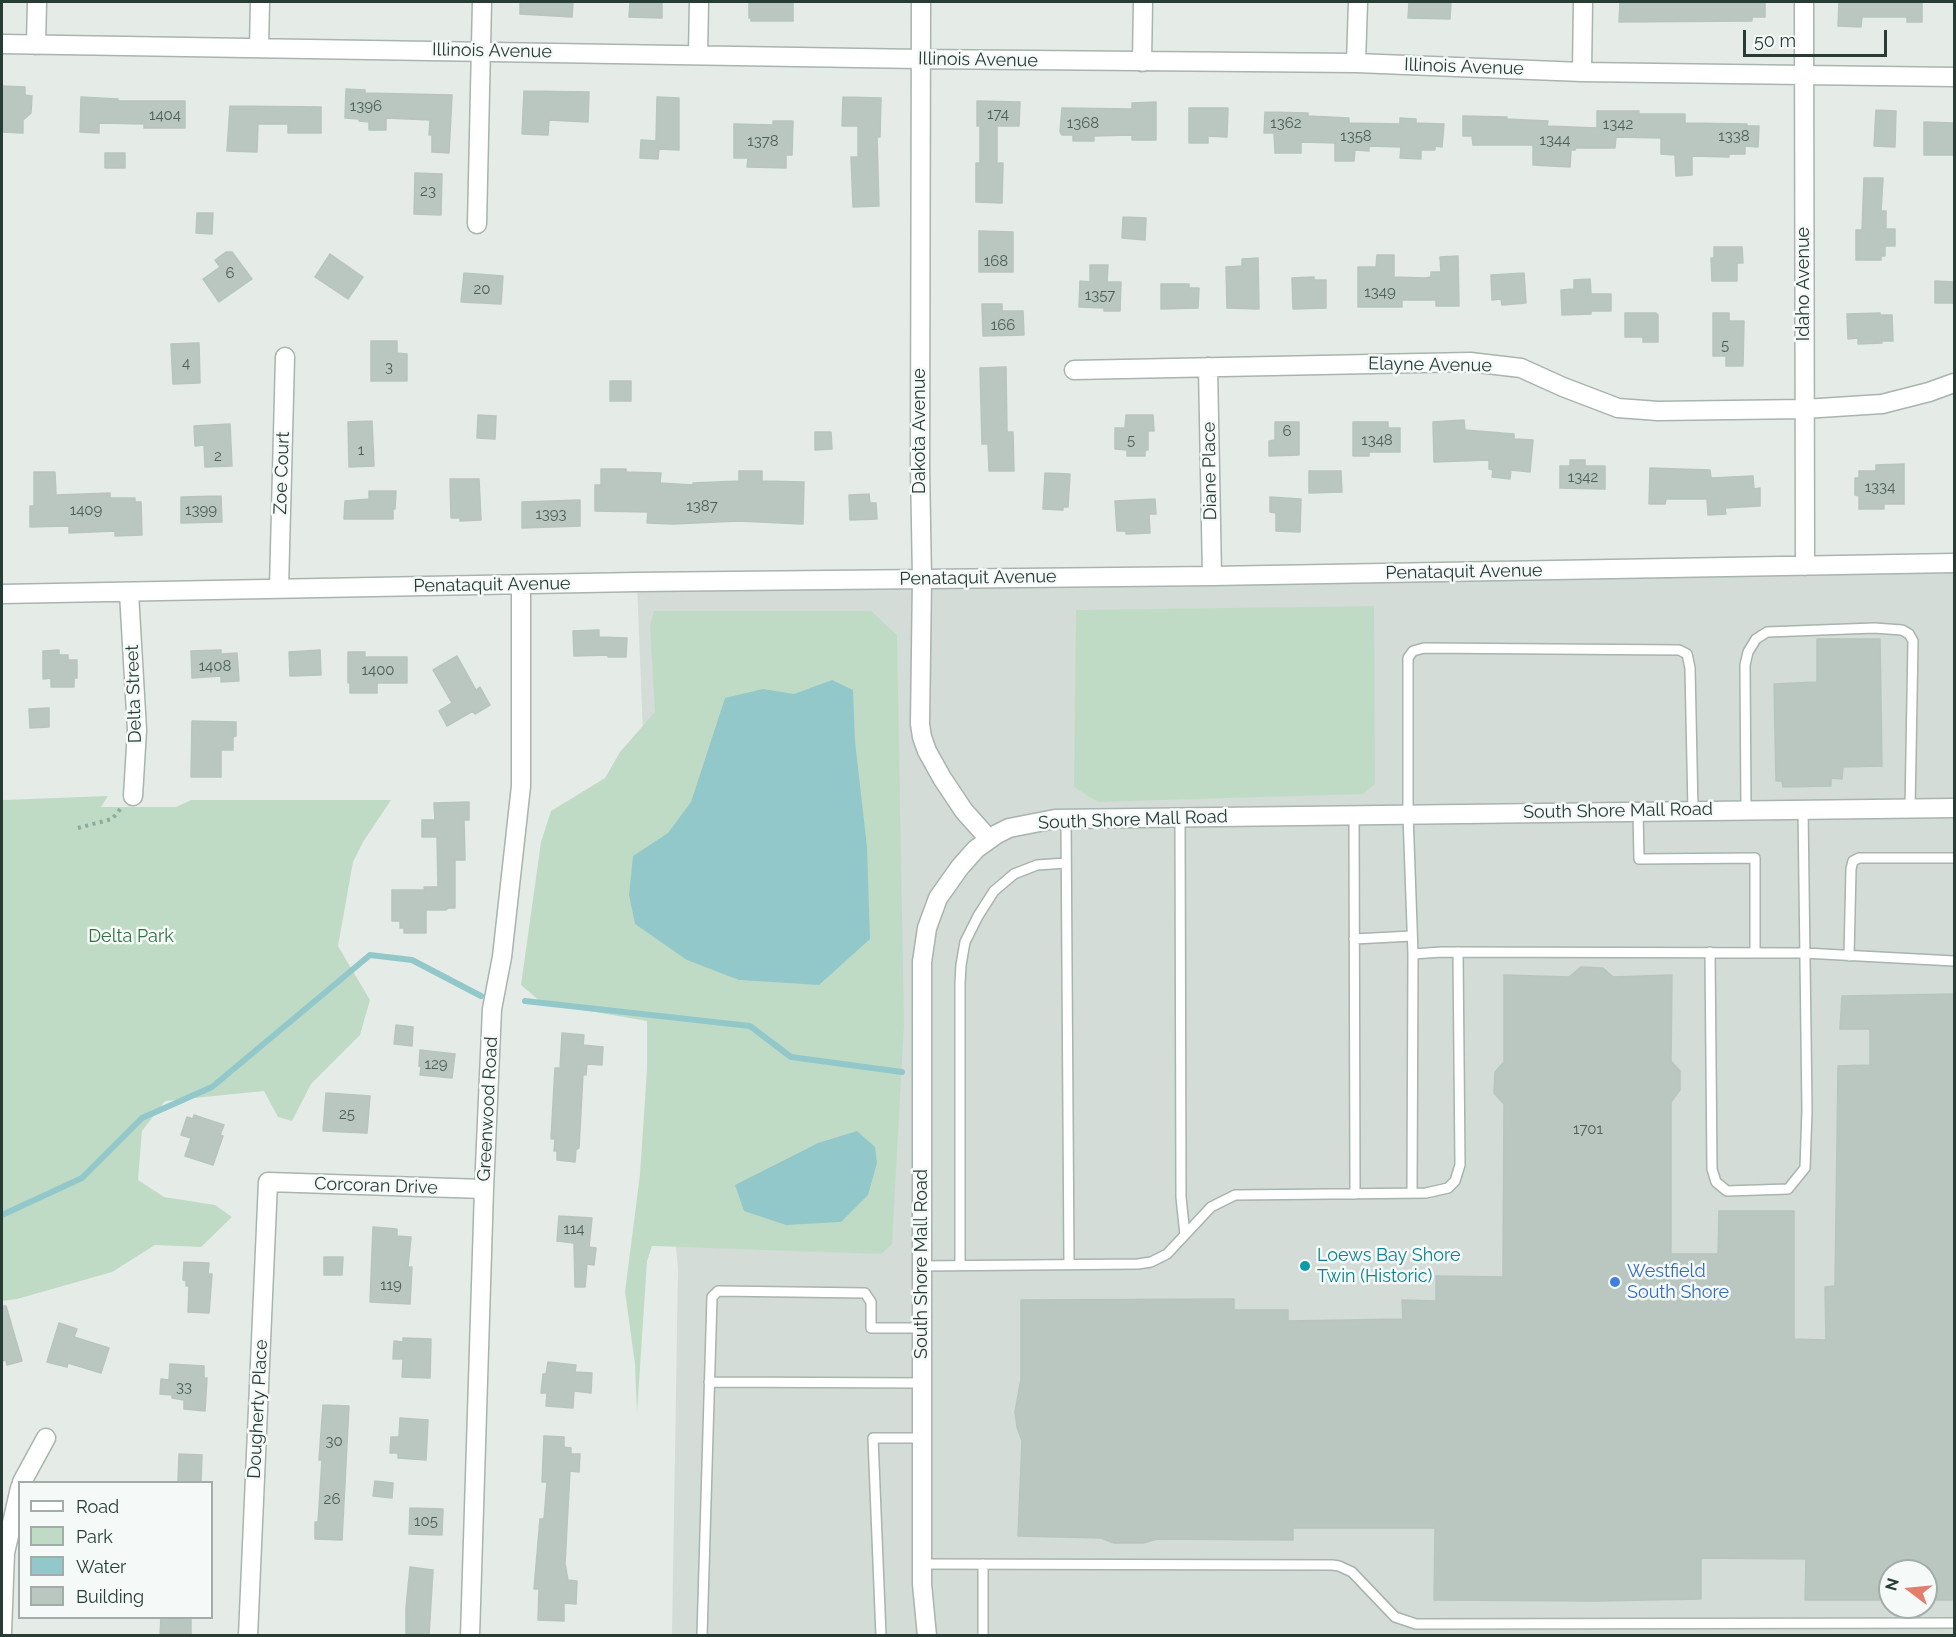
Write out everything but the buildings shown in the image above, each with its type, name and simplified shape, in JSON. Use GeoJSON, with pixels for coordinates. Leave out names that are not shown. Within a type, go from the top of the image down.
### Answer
{"type":"FeatureCollection","features":[{"type":"Feature","properties":{"kind":"street"},"geometry":{"type":"LineString","coordinates":[[36,45],[37,2]]}},
{"type":"Feature","properties":{"kind":"street"},"geometry":{"type":"LineString","coordinates":[[259,48],[260,2]]}},
{"type":"Feature","properties":{"kind":"street"},"geometry":{"type":"LineString","coordinates":[[477,224],[482,2]]}},
{"type":"Feature","properties":{"kind":"street"},"geometry":{"type":"LineString","coordinates":[[698,55],[699,2]]}},
{"type":"Feature","properties":{"kind":"street","name":"Dakota Avenue"},"geometry":{"type":"LineString","coordinates":[[921,2],[920,467],[922,579],[920,714],[922,737],[933,763],[952,795],[989,839]]}},
{"type":"Feature","properties":{"kind":"street"},"geometry":{"type":"LineString","coordinates":[[1142,62],[1143,2]]}},
{"type":"Feature","properties":{"kind":"street"},"geometry":{"type":"LineString","coordinates":[[1356,63],[1358,2]]}},
{"type":"Feature","properties":{"kind":"street"},"geometry":{"type":"LineString","coordinates":[[1582,72],[1583,2]]}},
{"type":"Feature","properties":{"kind":"street","name":"Idaho Avenue"},"geometry":{"type":"LineString","coordinates":[[1804,2],[1804,566]]}},
{"type":"Feature","properties":{"kind":"street","name":"Illinois Avenue"},"geometry":{"type":"LineString","coordinates":[[2,44],[920,59],[1356,63],[1582,72],[1954,77]]}},
{"type":"Feature","properties":{"kind":"street","name":"Zoe Court"},"geometry":{"type":"LineString","coordinates":[[279,588],[285,357]]}},
{"type":"Feature","properties":{"kind":"street","name":"Elayne Avenue"},"geometry":{"type":"LineString","coordinates":[[1074,370],[1470,362],[1521,368],[1618,408],[1658,411],[1804,409],[1882,404],[1954,383]]}},
{"type":"Feature","properties":{"kind":"street","name":"Diane Place"},"geometry":{"type":"LineString","coordinates":[[1208,367],[1212,576]]}},
{"type":"Feature","properties":{"kind":"street","name":"Penataquit Avenue"},"geometry":{"type":"LineString","coordinates":[[2,594],[637,582],[1212,576],[1954,563]]}},
{"type":"Feature","properties":{"kind":"street","name":"Greenwood Road"},"geometry":{"type":"LineString","coordinates":[[470,1635],[492,1009],[502,957],[521,786],[521,585]]}},
{"type":"Feature","properties":{"kind":"street","name":"Delta Street"},"geometry":{"type":"LineString","coordinates":[[129,592],[137,730],[133,796]]}},
{"type":"Feature","properties":{"kind":"street","name":"South Shore Mall Road"},"geometry":{"type":"LineString","coordinates":[[927,1635],[922,1564],[921,984],[923,945],[932,913],[945,887],[967,858],[989,839],[1017,826],[1066,819],[1954,808]]}},
{"type":"Feature","properties":{"kind":"street","name":"Corcoran Drive"},"geometry":{"type":"LineString","coordinates":[[268,1182],[484,1189]]}},
{"type":"Feature","properties":{"kind":"street","name":"Dougherty Place"},"geometry":{"type":"LineString","coordinates":[[248,1635],[268,1182]]}},
{"type":"Feature","properties":{"kind":"street"},"geometry":{"type":"LineString","coordinates":[[23,1481],[46,1438]]}},
{"type":"Feature","properties":{"kind":"street"},"geometry":{"type":"LineString","coordinates":[[2,1633],[5,1553],[18,1497]]}},
{"type":"Feature","properties":{"kind":"lane"},"geometry":{"type":"LineString","coordinates":[[1746,810],[1745,665],[1748,652],[1756,639],[1767,632],[1874,627],[1902,630],[1909,634],[1913,641],[1910,809]]}},
{"type":"Feature","properties":{"kind":"lane"},"geometry":{"type":"LineString","coordinates":[[1412,1193],[1413,954],[1408,814],[1408,658],[1413,651],[1424,648],[1679,650],[1687,654],[1690,668],[1693,810]]}},
{"type":"Feature","properties":{"kind":"lane"},"geometry":{"type":"LineString","coordinates":[[1710,952],[1712,1169],[1716,1182],[1727,1191],[1788,1189],[1805,1168],[1807,1110],[1803,809]]}},
{"type":"Feature","properties":{"kind":"lane"},"geometry":{"type":"LineString","coordinates":[[1638,811],[1639,859],[1755,858],[1755,952]]}},
{"type":"Feature","properties":{"kind":"lane"},"geometry":{"type":"LineString","coordinates":[[1354,814],[1354,1194]]}},
{"type":"Feature","properties":{"kind":"lane"},"geometry":{"type":"LineString","coordinates":[[1180,818],[1181,1197],[1185,1235]]}},
{"type":"Feature","properties":{"kind":"lane"},"geometry":{"type":"LineString","coordinates":[[1066,819],[1069,1264]]}},
{"type":"Feature","properties":{"kind":"lane"},"geometry":{"type":"LineString","coordinates":[[1849,956],[1853,861],[1859,858],[1954,858]]}},
{"type":"Feature","properties":{"kind":"lane"},"geometry":{"type":"LineString","coordinates":[[960,1265],[960,983],[965,942],[994,891],[1014,873],[1037,865],[1066,863]]}},
{"type":"Feature","properties":{"kind":"lane"},"geometry":{"type":"LineString","coordinates":[[1354,939],[1412,936]]}},
{"type":"Feature","properties":{"kind":"lane"},"geometry":{"type":"LineString","coordinates":[[921,1266],[1138,1264],[1150,1262],[1167,1254],[1211,1207],[1235,1195],[1412,1193],[1440,1191],[1448,1188],[1455,1181],[1460,1165],[1458,952]]}},
{"type":"Feature","properties":{"kind":"lane"},"geometry":{"type":"LineString","coordinates":[[1413,954],[1755,952],[1954,961]]}},
{"type":"Feature","properties":{"kind":"lane"},"geometry":{"type":"LineString","coordinates":[[702,1635],[712,1297],[718,1291],[865,1293],[871,1302],[871,1328],[922,1328]]}},
{"type":"Feature","properties":{"kind":"lane"},"geometry":{"type":"LineString","coordinates":[[709,1382],[922,1383]]}},
{"type":"Feature","properties":{"kind":"lane"},"geometry":{"type":"LineString","coordinates":[[881,1635],[873,1438],[923,1438]]}},
{"type":"Feature","properties":{"kind":"lane"},"geometry":{"type":"LineString","coordinates":[[922,1564],[1339,1566],[1356,1576],[1395,1617],[1416,1624],[1954,1623]]}},
{"type":"Feature","properties":{"kind":"lane"},"geometry":{"type":"LineString","coordinates":[[983,1564],[983,1635]]}},
{"type":"Feature","properties":{"kind":"path"},"geometry":{"type":"LineString","coordinates":[[78,828],[112,819],[133,796]]}},
{"type":"Feature","properties":{"kind":"shaded area"},"geometry":{"type":"Polygon","coordinates":[[[1954,563],[1954,1635],[672,1635],[678,1269],[653,990],[637,582],[1954,563]]]}},
{"type":"Feature","properties":{"kind":"green space"},"geometry":{"type":"Polygon","coordinates":[[[1374,606],[1375,784],[1363,794],[1098,802],[1074,787],[1076,610],[1374,606]]]}},
{"type":"Feature","properties":{"kind":"green space"},"geometry":{"type":"Polygon","coordinates":[[[654,611],[871,611],[897,635],[904,1024],[892,1244],[881,1254],[652,1246],[647,1261],[637,1413],[635,1364],[625,1292],[640,1174],[647,1069],[647,1021],[542,1003],[521,985],[541,842],[551,811],[605,778],[620,752],[655,712],[650,626],[654,611]]]}},
{"type":"Feature","properties":{"kind":"green space","name":"Delta Park"},"geometry":{"type":"Polygon","coordinates":[[[108,796],[101,807],[176,807],[191,800],[391,800],[363,842],[353,862],[338,946],[370,1000],[360,1035],[311,1084],[292,1121],[278,1117],[264,1091],[165,1101],[142,1131],[138,1180],[164,1197],[215,1205],[232,1217],[201,1247],[155,1245],[112,1272],[17,1299],[2,1301],[2,800],[108,796]]]}},
{"type":"Feature","properties":{"kind":"water"},"geometry":{"type":"Polygon","coordinates":[[[832,680],[853,690],[855,741],[867,847],[870,939],[819,985],[739,980],[687,960],[635,924],[629,895],[633,856],[668,833],[691,802],[725,698],[763,689],[794,694],[832,680]]]}},
{"type":"Feature","properties":{"kind":"water"},"geometry":{"type":"Polygon","coordinates":[[[857,1131],[875,1147],[877,1163],[868,1195],[841,1222],[786,1225],[744,1211],[735,1185],[818,1143],[857,1131]]]}},
{"type":"Feature","properties":{"kind":"waterway"},"geometry":{"type":"LineString","coordinates":[[2,1215],[82,1178],[142,1118],[212,1087],[370,955],[412,960],[481,996]]}},
{"type":"Feature","properties":{"kind":"waterway"},"geometry":{"type":"LineString","coordinates":[[525,1001],[750,1026],[791,1057],[902,1072]]}},
{"type":"Feature","properties":{"kind":"place","name":"Loews Bay Shore Twin (Historic)"},"geometry":{"type":"Point","coordinates":[1305,1266]}},
{"type":"Feature","properties":{"kind":"place","name":"Westfield South Shore"},"geometry":{"type":"Point","coordinates":[1615,1282]}}]}
